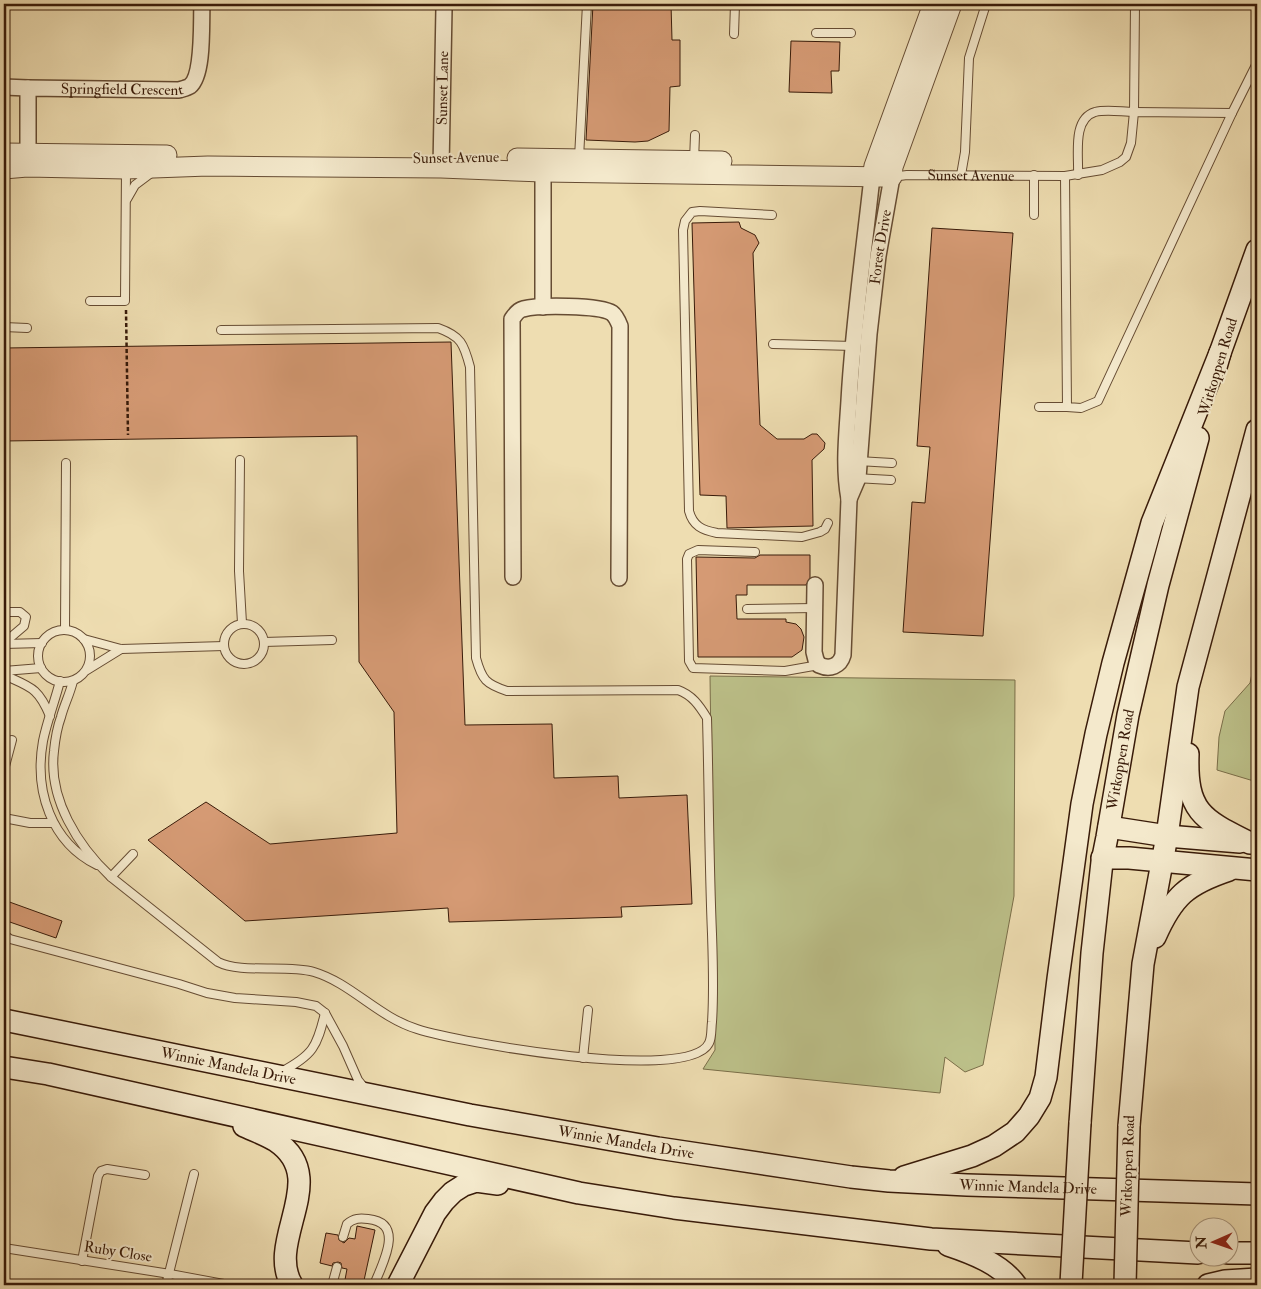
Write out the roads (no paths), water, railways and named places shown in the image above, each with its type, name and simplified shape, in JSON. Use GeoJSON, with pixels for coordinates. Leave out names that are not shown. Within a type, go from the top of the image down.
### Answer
{"type":"FeatureCollection","features":[{"type":"Feature","properties":{"kind":"main road","name":"Witkoppen Road"},"geometry":{"type":"LineString","coordinates":[[1071,1284],[1092,953],[1102,858],[1128,715],[1158,585],[1220,353],[1257,250]]}},
{"type":"Feature","properties":{"kind":"main road"},"geometry":{"type":"LineString","coordinates":[[889,1182],[965,1158],[994,1146],[1015,1132],[1029,1116],[1040,1098],[1046,1077],[1082,804],[1104,698],[1152,523],[1220,353]]}},
{"type":"Feature","properties":{"kind":"main road","name":"Witkoppen Road"},"geometry":{"type":"LineString","coordinates":[[1125,1285],[1129,1126],[1143,964],[1167,836],[1188,687],[1257,430]]}},
{"type":"Feature","properties":{"kind":"main road"},"geometry":{"type":"LineString","coordinates":[[1188,687],[1190,698],[1187,775],[1194,803],[1201,814],[1215,825],[1253,844]]}},
{"type":"Feature","properties":{"kind":"main road"},"geometry":{"type":"LineString","coordinates":[[1109,827],[1167,836],[1253,844]]}},
{"type":"Feature","properties":{"kind":"main road"},"geometry":{"type":"LineString","coordinates":[[1102,858],[1257,870]]}},
{"type":"Feature","properties":{"kind":"main road"},"geometry":{"type":"LineString","coordinates":[[1143,964],[1164,916],[1185,890],[1198,881],[1236,867]]}},
{"type":"Feature","properties":{"kind":"main road","name":"Winnie Mandela Drive"},"geometry":{"type":"LineString","coordinates":[[4,1020],[277,1074],[370,1095],[658,1148],[889,1182],[1257,1194]]}},
{"type":"Feature","properties":{"kind":"main road"},"geometry":{"type":"LineString","coordinates":[[4,1067],[26,1070],[215,1111],[579,1193],[674,1208],[931,1238],[1188,1252]]}},
{"type":"Feature","properties":{"kind":"main road"},"geometry":{"type":"LineString","coordinates":[[4,1074],[26,1070]]}},
{"type":"Feature","properties":{"kind":"main road"},"geometry":{"type":"LineString","coordinates":[[215,1111],[275,1141],[296,1166],[300,1185],[299,1196],[284,1261],[285,1270],[292,1285]]}},
{"type":"Feature","properties":{"kind":"main road"},"geometry":{"type":"LineString","coordinates":[[398,1285],[435,1214],[444,1201],[464,1185],[476,1181],[484,1181],[546,1193],[579,1193]]}},
{"type":"Feature","properties":{"kind":"main road"},"geometry":{"type":"LineString","coordinates":[[1215,1194],[1257,1184]]}},
{"type":"Feature","properties":{"kind":"main road"},"geometry":{"type":"LineString","coordinates":[[931,1238],[970,1253],[1002,1270],[1016,1285]]}},
{"type":"Feature","properties":{"kind":"main road"},"geometry":{"type":"LineString","coordinates":[[1238,1253],[1257,1253]]}},
{"type":"Feature","properties":{"kind":"main road"},"geometry":{"type":"LineString","coordinates":[[1208,1285],[1226,1280],[1257,1279]]}},
{"type":"Feature","properties":{"kind":"street","name":"Springfield Crescent"},"geometry":{"type":"LineString","coordinates":[[4,87],[179,90],[191,86],[198,68],[202,4]]}},
{"type":"Feature","properties":{"kind":"street","name":"Forest Drive"},"geometry":{"type":"LineString","coordinates":[[819,665],[829,667],[838,664],[842,661],[843,655],[849,499],[853,461],[852,346],[873,171],[933,4]]}},
{"type":"Feature","properties":{"kind":"street","name":"Forest Drive"},"geometry":{"type":"LineString","coordinates":[[853,461],[878,256],[897,173],[952,4]]}},
{"type":"Feature","properties":{"kind":"street","name":"Sunset Lane"},"geometry":{"type":"LineString","coordinates":[[441,164],[444,8]]}},
{"type":"Feature","properties":{"kind":"street"},"geometry":{"type":"LineString","coordinates":[[28,88],[28,160]]}},
{"type":"Feature","properties":{"kind":"street","name":"Sunset Avenue"},"geometry":{"type":"LineString","coordinates":[[4,153],[28,160],[579,165],[897,173]]}},
{"type":"Feature","properties":{"kind":"street","name":"Sunset Avenue"},"geometry":{"type":"LineString","coordinates":[[4,169],[28,160]]}},
{"type":"Feature","properties":{"kind":"street","name":"Sunset Avenue"},"geometry":{"type":"LineString","coordinates":[[125,162],[164,167],[441,164]]}},
{"type":"Feature","properties":{"kind":"street"},"geometry":{"type":"LineString","coordinates":[[542,165],[543,307]]}},
{"type":"Feature","properties":{"kind":"street"},"geometry":{"type":"LineString","coordinates":[[513,577],[512,319],[522,309],[543,307],[599,308],[611,312],[616,317],[620,326],[619,578]]}},
{"type":"Feature","properties":{"kind":"street"},"geometry":{"type":"LineString","coordinates":[[815,585],[814,652],[819,665]]}},
{"type":"Feature","properties":{"kind":"lane"},"geometry":{"type":"LineString","coordinates":[[579,165],[587,4]]}},
{"type":"Feature","properties":{"kind":"lane"},"geometry":{"type":"LineString","coordinates":[[734,4],[734,34]]}},
{"type":"Feature","properties":{"kind":"lane"},"geometry":{"type":"LineString","coordinates":[[961,175],[965,152],[969,58],[986,4]]}},
{"type":"Feature","properties":{"kind":"lane"},"geometry":{"type":"LineString","coordinates":[[1134,112],[1135,4]]}},
{"type":"Feature","properties":{"kind":"lane"},"geometry":{"type":"LineString","coordinates":[[816,33],[851,33]]}},
{"type":"Feature","properties":{"kind":"lane"},"geometry":{"type":"LineString","coordinates":[[1039,407],[1081,408],[1090,406],[1098,401],[1257,63]]}},
{"type":"Feature","properties":{"kind":"lane"},"geometry":{"type":"LineString","coordinates":[[1078,175],[1079,128],[1083,120],[1096,112],[1232,113]]}},
{"type":"Feature","properties":{"kind":"lane","name":"Sunset Avenue"},"geometry":{"type":"LineString","coordinates":[[897,173],[1065,176],[1102,170],[1120,162],[1126,157],[1131,143],[1134,112]]}},
{"type":"Feature","properties":{"kind":"lane"},"geometry":{"type":"LineString","coordinates":[[694,167],[695,135]]}},
{"type":"Feature","properties":{"kind":"lane"},"geometry":{"type":"LineString","coordinates":[[90,301],[126,301],[125,162]]}},
{"type":"Feature","properties":{"kind":"lane"},"geometry":{"type":"LineString","coordinates":[[126,202],[135,184],[164,167]]}},
{"type":"Feature","properties":{"kind":"lane"},"geometry":{"type":"LineString","coordinates":[[1034,176],[1034,215]]}},
{"type":"Feature","properties":{"kind":"lane"},"geometry":{"type":"LineString","coordinates":[[1065,176],[1067,407]]}},
{"type":"Feature","properties":{"kind":"lane"},"geometry":{"type":"LineString","coordinates":[[772,215],[700,211],[692,212],[684,221],[689,510],[696,525],[705,531],[717,533],[802,536],[820,532],[825,529],[828,523]]}},
{"type":"Feature","properties":{"kind":"lane"},"geometry":{"type":"LineString","coordinates":[[4,328],[27,328]]}},
{"type":"Feature","properties":{"kind":"lane"},"geometry":{"type":"LineString","coordinates":[[73,681],[60,718],[53,753],[57,790],[71,828],[77,839],[99,866],[111,877],[218,962],[224,965],[313,972],[339,982],[387,1016],[417,1029],[490,1044],[583,1058],[652,1061],[688,1057],[702,1052],[710,1041],[714,990],[707,718],[695,700],[687,693],[678,690],[507,692],[491,686],[484,679],[476,658],[470,367],[462,341],[451,332],[438,328],[221,330]]}},
{"type":"Feature","properties":{"kind":"lane"},"geometry":{"type":"LineString","coordinates":[[773,344],[868,346]]}},
{"type":"Feature","properties":{"kind":"lane"},"geometry":{"type":"LineString","coordinates":[[240,460],[239,571],[242,623]]}},
{"type":"Feature","properties":{"kind":"lane"},"geometry":{"type":"LineString","coordinates":[[853,461],[892,463]]}},
{"type":"Feature","properties":{"kind":"lane"},"geometry":{"type":"LineString","coordinates":[[66,463],[66,630]]}},
{"type":"Feature","properties":{"kind":"lane"},"geometry":{"type":"LineString","coordinates":[[852,478],[890,480]]}},
{"type":"Feature","properties":{"kind":"lane"},"geometry":{"type":"LineString","coordinates":[[755,552],[698,550],[688,554],[688,652],[690,666],[693,668],[785,670],[819,665]]}},
{"type":"Feature","properties":{"kind":"lane"},"geometry":{"type":"LineString","coordinates":[[747,609],[815,608]]}},
{"type":"Feature","properties":{"kind":"lane"},"geometry":{"type":"LineString","coordinates":[[4,612],[20,612],[26,617],[24,626],[4,643]]}},
{"type":"Feature","properties":{"kind":"lane"},"geometry":{"type":"LineString","coordinates":[[242,623],[254,626],[259,630],[264,642],[264,648],[258,659],[246,664],[234,661],[229,657],[224,646],[227,633],[236,625],[242,623]]}},
{"type":"Feature","properties":{"kind":"lane"},"geometry":{"type":"LineString","coordinates":[[87,670],[91,654],[89,646],[84,639],[73,631],[56,631],[48,635],[42,643],[38,655],[41,668],[51,679],[60,681],[73,681],[81,677],[87,670],[121,649]]}},
{"type":"Feature","properties":{"kind":"lane"},"geometry":{"type":"LineString","coordinates":[[84,639],[121,649],[224,646]]}},
{"type":"Feature","properties":{"kind":"lane"},"geometry":{"type":"LineString","coordinates":[[264,642],[332,640]]}},
{"type":"Feature","properties":{"kind":"lane"},"geometry":{"type":"LineString","coordinates":[[4,643],[42,643]]}},
{"type":"Feature","properties":{"kind":"lane"},"geometry":{"type":"LineString","coordinates":[[4,671],[41,668]]}},
{"type":"Feature","properties":{"kind":"lane"},"geometry":{"type":"LineString","coordinates":[[4,675],[22,682],[36,692],[50,716]]}},
{"type":"Feature","properties":{"kind":"lane"},"geometry":{"type":"LineString","coordinates":[[60,681],[43,740],[41,761],[46,804],[53,823],[65,841],[84,858],[99,866]]}},
{"type":"Feature","properties":{"kind":"lane"},"geometry":{"type":"LineString","coordinates":[[4,770],[12,740]]}},
{"type":"Feature","properties":{"kind":"lane"},"geometry":{"type":"LineString","coordinates":[[4,818],[30,823],[53,823]]}},
{"type":"Feature","properties":{"kind":"lane"},"geometry":{"type":"LineString","coordinates":[[111,877],[133,854]]}},
{"type":"Feature","properties":{"kind":"lane"},"geometry":{"type":"LineString","coordinates":[[4,935],[10,939],[207,993],[235,998],[306,1003],[316,1006],[325,1013],[343,1046],[358,1080],[370,1095]]}},
{"type":"Feature","properties":{"kind":"lane"},"geometry":{"type":"LineString","coordinates":[[583,1058],[588,1010]]}},
{"type":"Feature","properties":{"kind":"lane"},"geometry":{"type":"LineString","coordinates":[[277,1074],[299,1062],[317,1043],[325,1013]]}},
{"type":"Feature","properties":{"kind":"lane"},"geometry":{"type":"LineString","coordinates":[[82,1261],[98,1176],[101,1171],[107,1169],[145,1174]]}},
{"type":"Feature","properties":{"kind":"lane"},"geometry":{"type":"LineString","coordinates":[[166,1285],[194,1174]]}},
{"type":"Feature","properties":{"kind":"lane"},"geometry":{"type":"LineString","coordinates":[[343,1237],[347,1224],[357,1218],[380,1221],[390,1232],[390,1241],[374,1285]]}},
{"type":"Feature","properties":{"kind":"lane","name":"Ruby Close"},"geometry":{"type":"LineString","coordinates":[[4,1248],[229,1285]]}},
{"type":"Feature","properties":{"kind":"lane"},"geometry":{"type":"LineString","coordinates":[[332,1285],[337,1267]]}}]}
